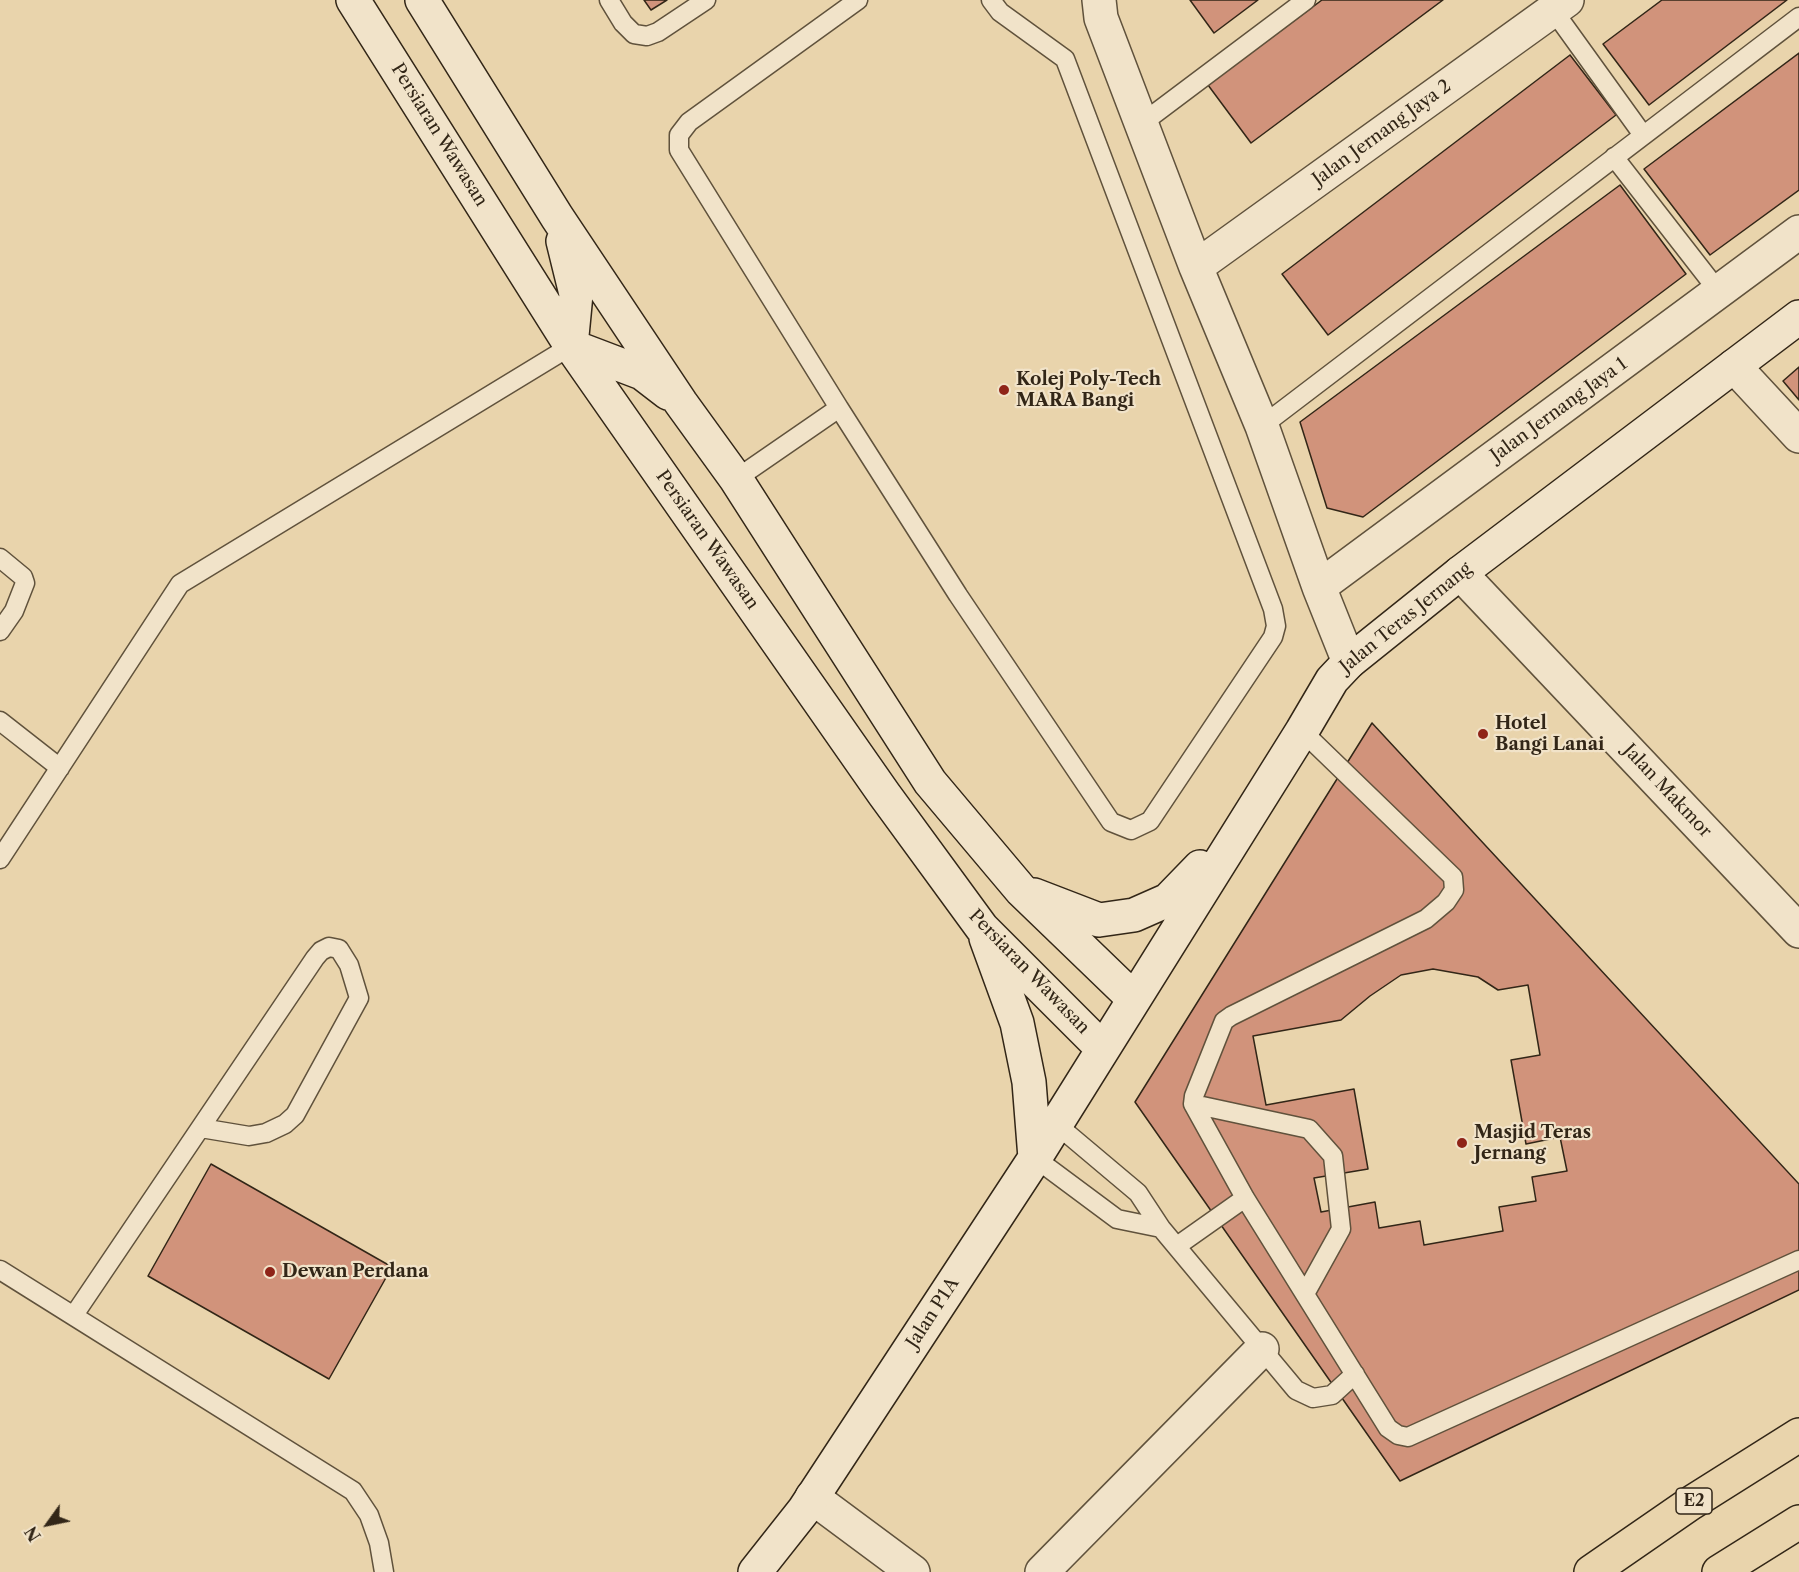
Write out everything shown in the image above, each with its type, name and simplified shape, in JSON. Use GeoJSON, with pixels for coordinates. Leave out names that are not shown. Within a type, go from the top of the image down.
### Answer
{"type":"FeatureCollection","features":[{"type":"Feature","properties":{"kind":"highway","name":"E2"},"geometry":{"type":"LineString","coordinates":[[1591,1572],[1691,1503],[1799,1435]]}},
{"type":"Feature","properties":{"kind":"highway"},"geometry":{"type":"LineString","coordinates":[[1719,1572],[1799,1522]]}},
{"type":"Feature","properties":{"kind":"main road","name":"Persiaran Wawasan"},"geometry":{"type":"LineString","coordinates":[[353,0],[571,346],[877,784],[982,928],[1102,1048]]}},
{"type":"Feature","properties":{"kind":"main road"},"geometry":{"type":"LineString","coordinates":[[422,0],[557,217],[681,403],[736,479],[930,782],[1021,890],[1134,999]]}},
{"type":"Feature","properties":{"kind":"main road"},"geometry":{"type":"LineString","coordinates":[[1099,0],[1101,18],[1141,124],[1196,267],[1262,426],[1319,587],[1349,662]]}},
{"type":"Feature","properties":{"kind":"main road","name":"Jalan Jernang Jaya 2"},"geometry":{"type":"LineString","coordinates":[[1196,267],[1545,8]]}},
{"type":"Feature","properties":{"kind":"main road"},"geometry":{"type":"LineString","coordinates":[[557,217],[576,294],[571,346],[642,374],[681,403]]}},
{"type":"Feature","properties":{"kind":"main road","name":"Jalan Jernang Jaya 1"},"geometry":{"type":"LineString","coordinates":[[1319,587],[1799,232]]}},
{"type":"Feature","properties":{"kind":"main road","name":"Jalan Teras Jernang"},"geometry":{"type":"LineString","coordinates":[[1102,1048],[1332,680],[1349,662],[1460,573],[1799,316]]}},
{"type":"Feature","properties":{"kind":"main road"},"geometry":{"type":"LineString","coordinates":[[1734,366],[1799,436]]}},
{"type":"Feature","properties":{"kind":"main road","name":"Jalan Makmor"},"geometry":{"type":"LineString","coordinates":[[1460,573],[1799,931]]}},
{"type":"Feature","properties":{"kind":"main road"},"geometry":{"type":"LineString","coordinates":[[1021,890],[1100,920],[1134,915],[1168,900],[1244,821]]}},
{"type":"Feature","properties":{"kind":"main road"},"geometry":{"type":"LineString","coordinates":[[982,928],[1017,1023],[1029,1082],[1035,1158]]}},
{"type":"Feature","properties":{"kind":"main road","name":"Jalan P1A"},"geometry":{"type":"LineString","coordinates":[[755,1572],[812,1497],[1035,1158],[1102,1048]]}},
{"type":"Feature","properties":{"kind":"main road"},"geometry":{"type":"LineString","coordinates":[[1042,1572],[1262,1349]]}},
{"type":"Feature","properties":{"kind":"main road"},"geometry":{"type":"LineString","coordinates":[[812,1497],[913,1572]]}},
{"type":"Feature","properties":{"kind":"lane"},"geometry":{"type":"LineString","coordinates":[[609,0],[623,23],[634,34],[647,36],[658,32],[706,0]]}},
{"type":"Feature","properties":{"kind":"lane"},"geometry":{"type":"LineString","coordinates":[[858,0],[689,122],[679,135],[679,150],[958,595],[1111,822],[1131,830],[1150,821],[1273,638],[1276,626],[1273,609],[1065,58],[1000,12],[991,0]]}},
{"type":"Feature","properties":{"kind":"lane"},"geometry":{"type":"LineString","coordinates":[[1141,124],[1306,0]]}},
{"type":"Feature","properties":{"kind":"lane"},"geometry":{"type":"LineString","coordinates":[[1545,8],[1643,135]]}},
{"type":"Feature","properties":{"kind":"lane"},"geometry":{"type":"LineString","coordinates":[[1262,426],[1799,17]]}},
{"type":"Feature","properties":{"kind":"lane"},"geometry":{"type":"LineString","coordinates":[[1614,157],[1719,292]]}},
{"type":"Feature","properties":{"kind":"lane"},"geometry":{"type":"LineString","coordinates":[[0,859],[180,584],[571,346]]}},
{"type":"Feature","properties":{"kind":"lane"},"geometry":{"type":"LineString","coordinates":[[736,479],[839,408]]}},
{"type":"Feature","properties":{"kind":"lane"},"geometry":{"type":"LineString","coordinates":[[0,558],[25,580],[7,606],[0,631]]}},
{"type":"Feature","properties":{"kind":"lane"},"geometry":{"type":"LineString","coordinates":[[0,721],[60,768]]}},
{"type":"Feature","properties":{"kind":"lane"},"geometry":{"type":"LineString","coordinates":[[1302,731],[1453,876],[1454,890],[1446,902],[1426,919],[1231,1016],[1224,1022],[1194,1096],[1193,1104],[1245,1198],[1388,1428],[1398,1435],[1408,1437],[1799,1260]]}},
{"type":"Feature","properties":{"kind":"lane"},"geometry":{"type":"LineString","coordinates":[[74,1315],[315,958],[329,947],[339,949],[349,965],[359,998],[295,1115],[285,1124],[266,1133],[249,1136],[201,1128]]}},
{"type":"Feature","properties":{"kind":"lane"},"geometry":{"type":"LineString","coordinates":[[1193,1104],[1309,1129],[1333,1156],[1341,1229],[1305,1294]]}},
{"type":"Feature","properties":{"kind":"lane"},"geometry":{"type":"LineString","coordinates":[[1056,1124],[1138,1193],[1161,1228],[1296,1390],[1313,1398],[1332,1395],[1355,1374]]}},
{"type":"Feature","properties":{"kind":"lane"},"geometry":{"type":"LineString","coordinates":[[1035,1158],[1117,1219],[1161,1228]]}},
{"type":"Feature","properties":{"kind":"lane"},"geometry":{"type":"LineString","coordinates":[[1177,1246],[1245,1198]]}},
{"type":"Feature","properties":{"kind":"lane"},"geometry":{"type":"LineString","coordinates":[[0,1270],[353,1491],[369,1515],[380,1543],[384,1572]]}},
{"type":"Feature","properties":{"kind":"building"},"geometry":{"type":"Polygon","coordinates":[[[644,0],[667,0],[651,10],[644,0]]]}},
{"type":"Feature","properties":{"kind":"building"},"geometry":{"type":"Polygon","coordinates":[[[1190,0],[1258,0],[1214,33],[1190,0]]]}},
{"type":"Feature","properties":{"kind":"building"},"geometry":{"type":"Polygon","coordinates":[[[1322,0],[1443,0],[1251,143],[1208,85],[1322,0]]]}},
{"type":"Feature","properties":{"kind":"building"},"geometry":{"type":"Polygon","coordinates":[[[1662,0],[1787,0],[1649,105],[1603,44],[1662,0]]]}},
{"type":"Feature","properties":{"kind":"building"},"geometry":{"type":"Polygon","coordinates":[[[1799,53],[1799,190],[1710,255],[1644,169],[1799,53]]]}},
{"type":"Feature","properties":{"kind":"building"},"geometry":{"type":"Polygon","coordinates":[[[1570,55],[1616,115],[1328,335],[1282,274],[1570,55]]]}},
{"type":"Feature","properties":{"kind":"building"},"geometry":{"type":"Polygon","coordinates":[[[1620,185],[1686,274],[1363,517],[1327,508],[1300,422],[1620,185]]]}},
{"type":"Feature","properties":{"kind":"building"},"geometry":{"type":"Polygon","coordinates":[[[1799,367],[1799,400],[1783,381],[1799,367]]]}},
{"type":"Feature","properties":{"kind":"building","name":"Masjid Teras Jernang"},"geometry":{"type":"Polygon","coordinates":[[[1372,723],[1799,1184],[1799,1290],[1400,1481],[1135,1102],[1372,723]]]}},
{"type":"Feature","properties":{"kind":"building"},"geometry":{"type":"Polygon","coordinates":[[[1433,969],[1478,977],[1498,990],[1528,985],[1540,1055],[1511,1060],[1526,1144],[1560,1137],[1567,1171],[1532,1177],[1536,1201],[1499,1207],[1503,1231],[1424,1245],[1420,1221],[1379,1228],[1375,1202],[1321,1212],[1314,1178],[1368,1169],[1354,1089],[1266,1105],[1253,1036],[1341,1020],[1370,996],[1401,975],[1433,969]]]}},
{"type":"Feature","properties":{"kind":"building","name":"Dewan Perdana"},"geometry":{"type":"Polygon","coordinates":[[[211,1164],[392,1267],[329,1379],[148,1276],[211,1164]]]}},
{"type":"Feature","properties":{"kind":"place","name":"Kolej Poly-Tech MARA Bangi"},"geometry":{"type":"Point","coordinates":[1004,390]}},
{"type":"Feature","properties":{"kind":"place","name":"Hotel Bangi Lanai"},"geometry":{"type":"Point","coordinates":[1483,734]}},
{"type":"Feature","properties":{"kind":"place","name":"Masjid Teras Jernang"},"geometry":{"type":"Point","coordinates":[1462,1143]}},
{"type":"Feature","properties":{"kind":"place","name":"Dewan Perdana"},"geometry":{"type":"Point","coordinates":[270,1272]}}]}
